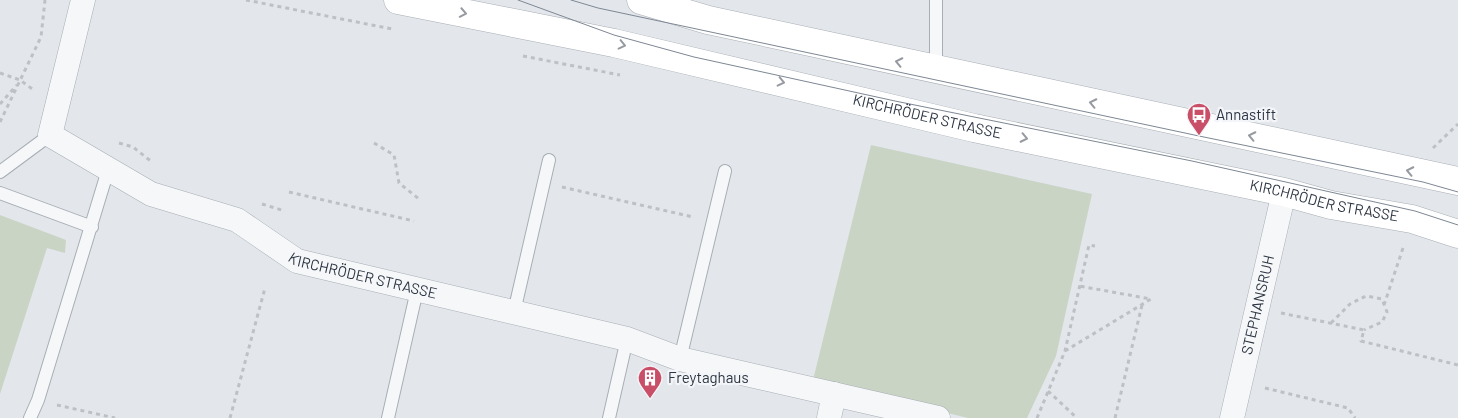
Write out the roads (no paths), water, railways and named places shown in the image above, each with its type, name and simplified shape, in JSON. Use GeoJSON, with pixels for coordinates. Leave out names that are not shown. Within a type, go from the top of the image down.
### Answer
{"type":"FeatureCollection","features":[{"type":"Feature","properties":{"kind":"main road","name":"KIRCHRÖDER STRASSE"},"geometry":{"type":"LineString","coordinates":[[398,0],[614,43],[974,128],[1284,192],[1331,205],[1412,219],[1458,234]]}},
{"type":"Feature","properties":{"kind":"main road"},"geometry":{"type":"LineString","coordinates":[[641,0],[708,20],[1458,182]]}},
{"type":"Feature","properties":{"kind":"street"},"geometry":{"type":"LineString","coordinates":[[50,135],[83,0]]}},
{"type":"Feature","properties":{"kind":"street","name":"KIRCHRÖDER STRASSE"},"geometry":{"type":"LineString","coordinates":[[50,135],[151,194],[237,220],[297,261],[627,339],[680,359],[938,418]]}},
{"type":"Feature","properties":{"kind":"street","name":"STEPHANSRUH"},"geometry":{"type":"LineString","coordinates":[[1232,418],[1284,192]]}},
{"type":"Feature","properties":{"kind":"street"},"geometry":{"type":"LineString","coordinates":[[828,418],[834,394]]}},
{"type":"Feature","properties":{"kind":"lane"},"geometry":{"type":"LineString","coordinates":[[936,0],[936,70]]}},
{"type":"Feature","properties":{"kind":"lane"},"geometry":{"type":"LineString","coordinates":[[0,172],[50,135]]}},
{"type":"Feature","properties":{"kind":"lane"},"geometry":{"type":"LineString","coordinates":[[514,312],[549,160]]}},
{"type":"Feature","properties":{"kind":"lane"},"geometry":{"type":"LineString","coordinates":[[30,418],[38,400],[108,170]]}},
{"type":"Feature","properties":{"kind":"lane"},"geometry":{"type":"LineString","coordinates":[[680,359],[725,171]]}},
{"type":"Feature","properties":{"kind":"lane"},"geometry":{"type":"LineString","coordinates":[[0,193],[92,227]]}},
{"type":"Feature","properties":{"kind":"lane"},"geometry":{"type":"LineString","coordinates":[[388,418],[417,290]]}},
{"type":"Feature","properties":{"kind":"lane"},"geometry":{"type":"LineString","coordinates":[[609,418],[627,339]]}},
{"type":"Feature","properties":{"kind":"tram line"},"geometry":{"type":"LineString","coordinates":[[518,0],[614,35],[694,57],[895,101],[1192,161],[1415,211],[1458,225]]}},
{"type":"Feature","properties":{"kind":"tram line"},"geometry":{"type":"LineString","coordinates":[[571,0],[598,8],[1423,182],[1458,192]]}},
{"type":"Feature","properties":{"kind":"place","name":"Annastift"},"geometry":{"type":"Point","coordinates":[1199,136]}},
{"type":"Feature","properties":{"kind":"place","name":"Freytaghaus"},"geometry":{"type":"Point","coordinates":[650,399]}}]}
